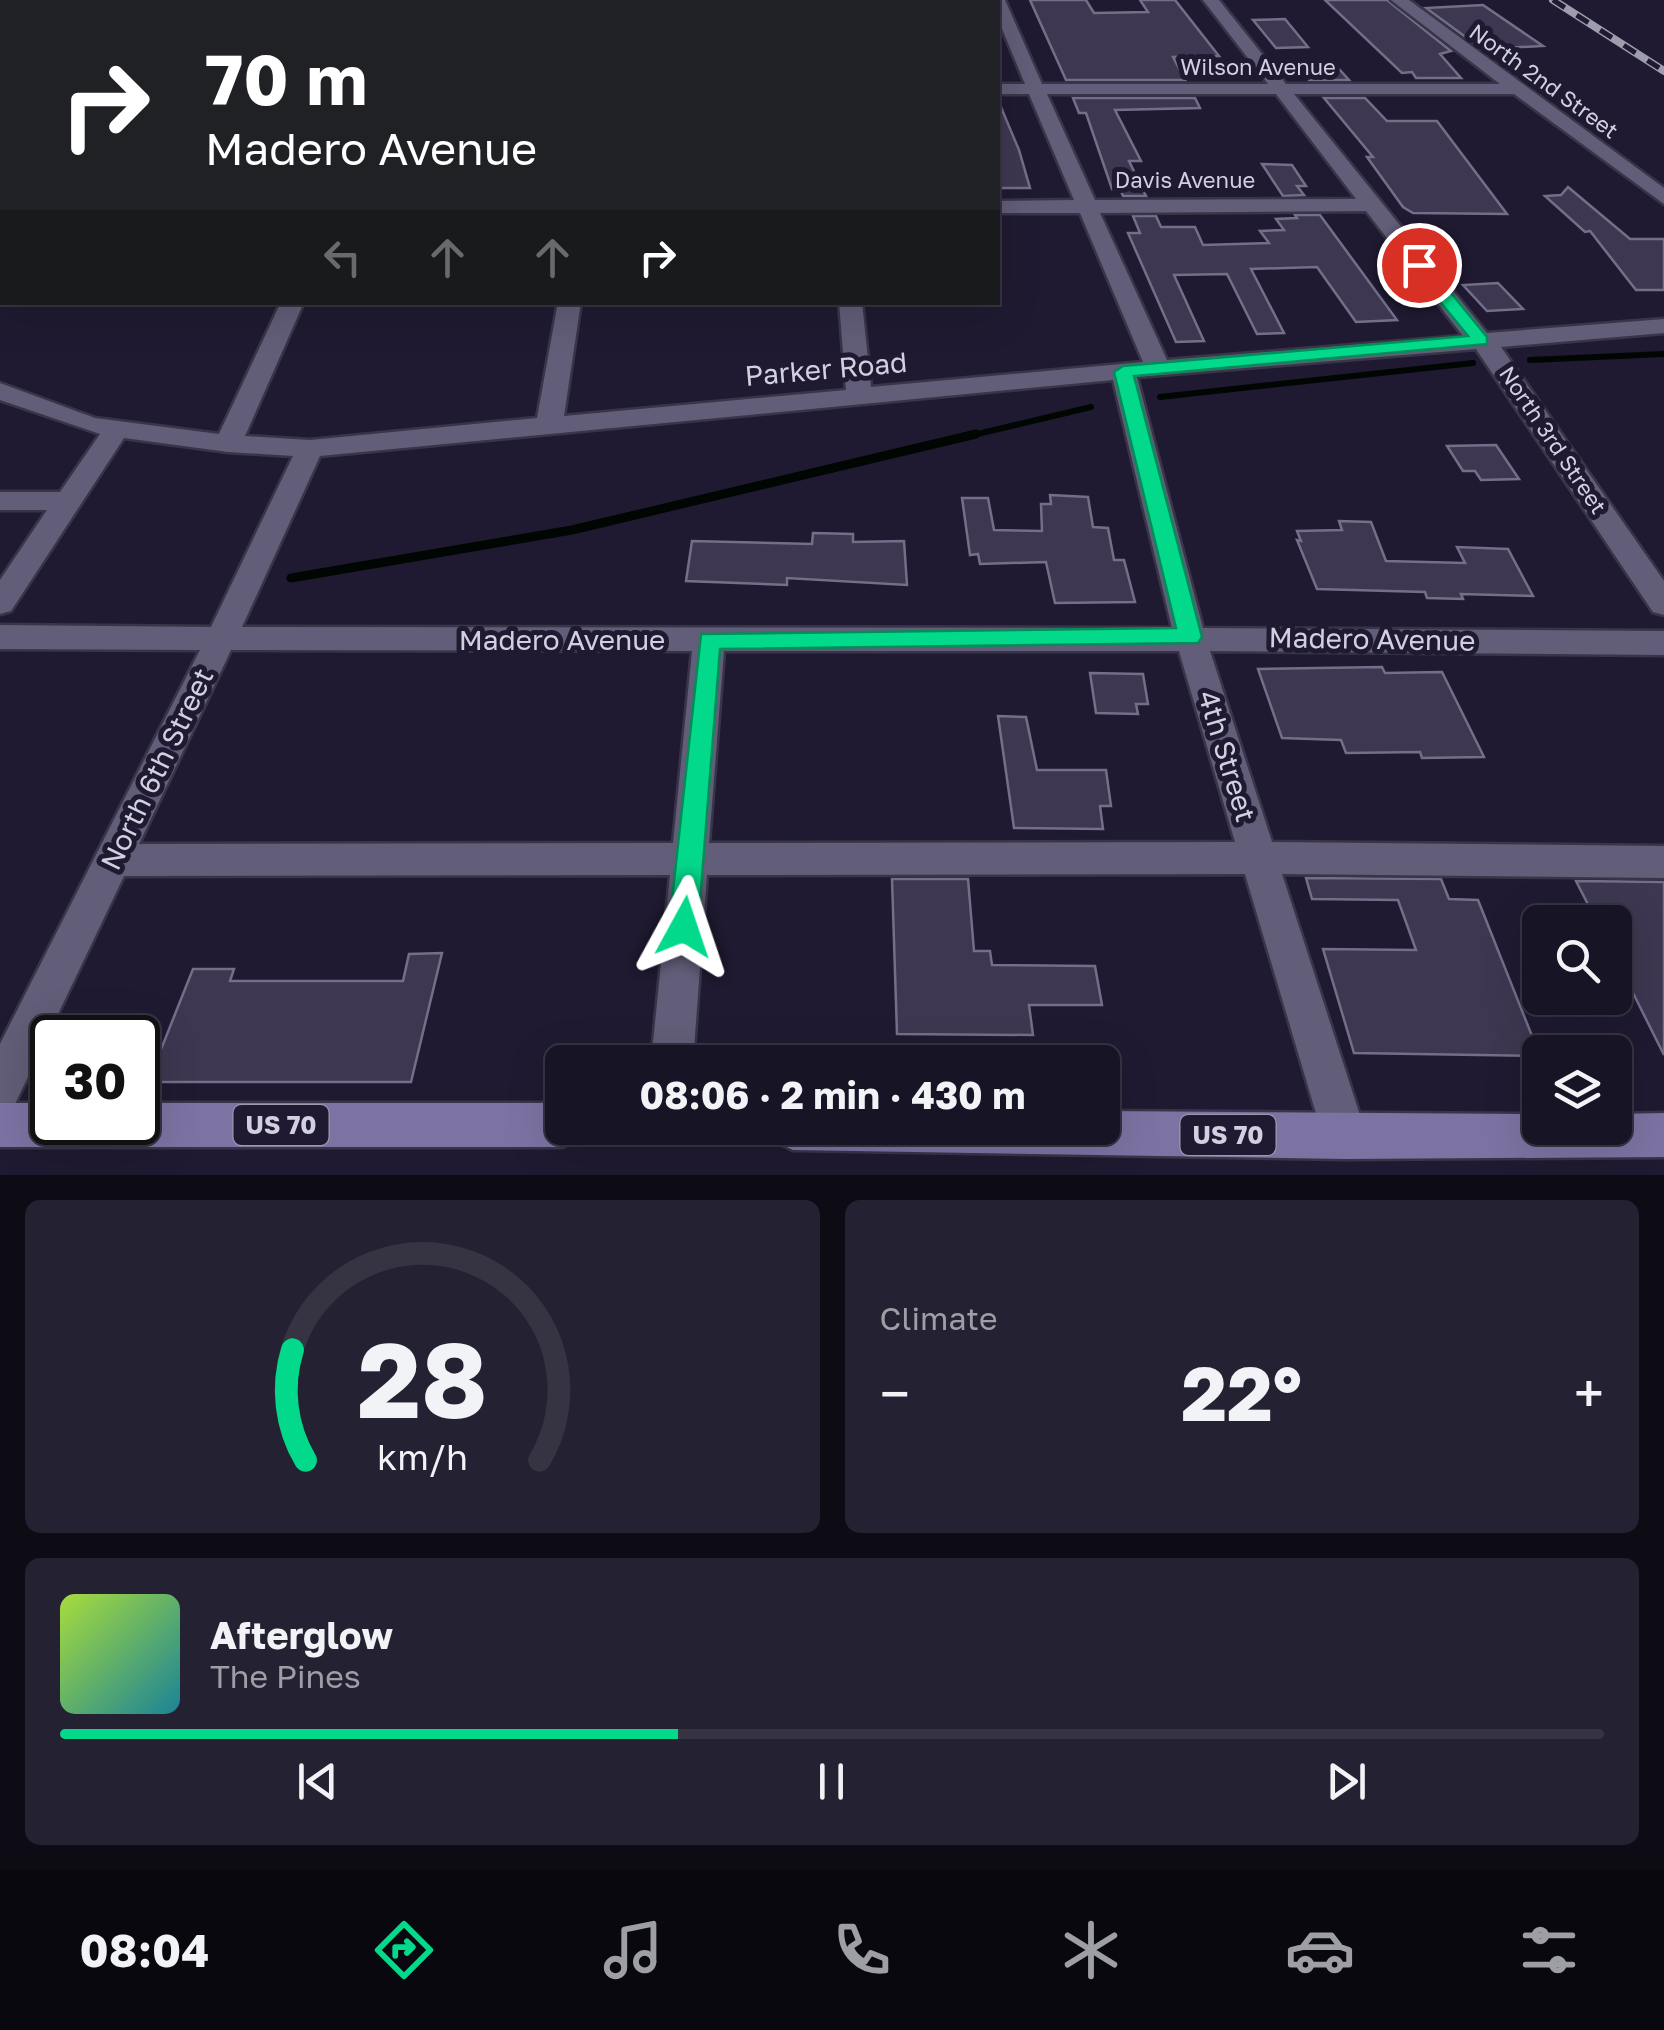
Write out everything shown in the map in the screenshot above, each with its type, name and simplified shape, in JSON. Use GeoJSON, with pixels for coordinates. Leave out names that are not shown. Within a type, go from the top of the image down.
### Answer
{"type":"FeatureCollection","features":[{"type":"Feature","properties":{"kind":"main road","name":"US 70"},"geometry":{"type":"LineString","coordinates":[[0,1125],[545,1125]]}},
{"type":"Feature","properties":{"kind":"main road","name":"US 70"},"geometry":{"type":"LineString","coordinates":[[1120,1133],[1664,1135]]}},
{"type":"Feature","properties":{"kind":"street","name":"North 3rd Street"},"geometry":{"type":"LineString","coordinates":[[1212,0],[1372,205],[1496,355],[1664,604]]}},
{"type":"Feature","properties":{"kind":"street","name":"North 2nd Street"},"geometry":{"type":"LineString","coordinates":[[1399,0],[1664,198]]}},
{"type":"Feature","properties":{"kind":"street"},"geometry":{"type":"LineString","coordinates":[[1000,7],[1158,368]]}},
{"type":"Feature","properties":{"kind":"street","name":"Wilson Avenue"},"geometry":{"type":"LineString","coordinates":[[1000,89],[1519,90]]}},
{"type":"Feature","properties":{"kind":"street","name":"Davis Avenue"},"geometry":{"type":"LineString","coordinates":[[1000,207],[1372,205]]}},
{"type":"Feature","properties":{"kind":"street"},"geometry":{"type":"LineString","coordinates":[[228,444],[293,305]]}},
{"type":"Feature","properties":{"kind":"street"},"geometry":{"type":"LineString","coordinates":[[549,426],[569,305]]}},
{"type":"Feature","properties":{"kind":"street"},"geometry":{"type":"LineString","coordinates":[[850,305],[859,395]]}},
{"type":"Feature","properties":{"kind":"street","name":"Parker Road"},"geometry":{"type":"LineString","coordinates":[[0,391],[91,425],[228,444],[310,448],[1158,368],[1664,326]]}},
{"type":"Feature","properties":{"kind":"street","name":"4th Street"},"geometry":{"type":"LineString","coordinates":[[1123,372],[1190,637],[1345,1137]]}},
{"type":"Feature","properties":{"kind":"street"},"geometry":{"type":"LineString","coordinates":[[0,603],[117,428]]}},
{"type":"Feature","properties":{"kind":"street","name":"North 6th Street"},"geometry":{"type":"LineString","coordinates":[[0,1089],[221,639],[310,448]]}},
{"type":"Feature","properties":{"kind":"street"},"geometry":{"type":"LineString","coordinates":[[0,500],[67,500]]}},
{"type":"Feature","properties":{"kind":"street","name":"Madero Avenue"},"geometry":{"type":"LineString","coordinates":[[2,639],[1190,637],[1664,643]]}},
{"type":"Feature","properties":{"kind":"street"},"geometry":{"type":"LineString","coordinates":[[674,1045],[709,640]]}},
{"type":"Feature","properties":{"kind":"street"},"geometry":{"type":"LineString","coordinates":[[112,860],[1259,858],[1664,862]]}},
{"type":"Feature","properties":{"kind":"building"},"geometry":{"type":"Polygon","coordinates":[[[1030,0],[1086,0],[1094,13],[1148,12],[1140,0],[1175,0],[1219,56],[1173,57],[1185,80],[1066,80],[1030,0]]]}},
{"type":"Feature","properties":{"kind":"building"},"geometry":{"type":"Polygon","coordinates":[[[1325,0],[1387,0],[1451,51],[1440,54],[1461,78],[1416,78],[1412,72],[1402,73],[1325,0]]]}},
{"type":"Feature","properties":{"kind":"building"},"geometry":{"type":"Polygon","coordinates":[[[1483,5],[1543,46],[1482,49],[1426,8],[1483,5]]]}},
{"type":"Feature","properties":{"kind":"building"},"geometry":{"type":"Polygon","coordinates":[[[1285,19],[1308,47],[1276,48],[1253,20],[1285,19]]]}},
{"type":"Feature","properties":{"kind":"building"},"geometry":{"type":"Polygon","coordinates":[[[1331,60],[1349,80],[1309,80],[1294,61],[1331,60]]]}},
{"type":"Feature","properties":{"kind":"building"},"geometry":{"type":"Polygon","coordinates":[[[1073,98],[1195,98],[1200,108],[1115,110],[1141,161],[1129,161],[1146,196],[1123,196],[1120,189],[1112,189],[1086,113],[1079,113],[1073,98]]]}},
{"type":"Feature","properties":{"kind":"building"},"geometry":{"type":"Polygon","coordinates":[[[1324,98],[1365,98],[1387,121],[1437,121],[1507,214],[1413,213],[1403,207],[1367,157],[1373,157],[1324,98]]]}},
{"type":"Feature","properties":{"kind":"building"},"geometry":{"type":"Polygon","coordinates":[[[1000,105],[1030,188],[1001,188],[1000,184],[1000,105]]]}},
{"type":"Feature","properties":{"kind":"building"},"geometry":{"type":"Polygon","coordinates":[[[1262,164],[1292,165],[1306,186],[1297,186],[1304,195],[1283,196],[1262,164]]]}},
{"type":"Feature","properties":{"kind":"building"},"geometry":{"type":"Polygon","coordinates":[[[1568,187],[1630,239],[1664,239],[1664,290],[1636,290],[1590,231],[1585,232],[1545,196],[1561,195],[1568,187]]]}},
{"type":"Feature","properties":{"kind":"building"},"geometry":{"type":"Polygon","coordinates":[[[1295,215],[1320,215],[1397,320],[1356,322],[1317,267],[1251,269],[1284,333],[1257,334],[1227,274],[1174,275],[1204,341],[1176,342],[1128,233],[1140,233],[1133,216],[1156,216],[1161,227],[1195,227],[1203,245],[1269,243],[1260,231],[1284,230],[1276,219],[1297,218],[1295,215]]]}},
{"type":"Feature","properties":{"kind":"building"},"geometry":{"type":"Polygon","coordinates":[[[1498,283],[1523,309],[1487,311],[1463,285],[1498,283]]]}},
{"type":"Feature","properties":{"kind":"building"},"geometry":{"type":"Polygon","coordinates":[[[1496,445],[1519,479],[1481,480],[1475,471],[1463,471],[1447,446],[1496,445]]]}},
{"type":"Feature","properties":{"kind":"building"},"geometry":{"type":"Polygon","coordinates":[[[1050,495],[1088,497],[1093,527],[1108,528],[1114,560],[1124,560],[1135,602],[1055,603],[1046,562],[980,564],[978,554],[970,555],[962,498],[988,498],[994,530],[1042,531],[1041,504],[1051,504],[1050,495]]]}},
{"type":"Feature","properties":{"kind":"building"},"geometry":{"type":"Polygon","coordinates":[[[1339,521],[1371,522],[1386,561],[1465,563],[1457,547],[1508,549],[1533,596],[1461,594],[1463,599],[1427,598],[1425,592],[1317,589],[1297,531],[1342,530],[1339,521]]]}},
{"type":"Feature","properties":{"kind":"building"},"geometry":{"type":"Polygon","coordinates":[[[813,533],[853,534],[853,542],[904,541],[907,585],[787,578],[787,585],[686,581],[692,541],[812,544],[813,533]]]}},
{"type":"Feature","properties":{"kind":"building"},"geometry":{"type":"Polygon","coordinates":[[[1382,667],[1385,673],[1442,672],[1484,757],[1422,758],[1420,752],[1346,753],[1341,740],[1282,738],[1258,669],[1382,667]]]}},
{"type":"Feature","properties":{"kind":"building"},"geometry":{"type":"Polygon","coordinates":[[[1090,673],[1143,674],[1148,704],[1136,704],[1138,714],[1096,713],[1090,673]]]}},
{"type":"Feature","properties":{"kind":"building"},"geometry":{"type":"Polygon","coordinates":[[[998,716],[1026,717],[1037,770],[1106,770],[1111,806],[1100,806],[1103,829],[1014,828],[998,716]]]}},
{"type":"Feature","properties":{"kind":"building"},"geometry":{"type":"Polygon","coordinates":[[[1306,878],[1441,879],[1449,899],[1478,900],[1532,1035],[1522,1035],[1522,1056],[1354,1053],[1323,949],[1416,950],[1398,900],[1312,899],[1306,878]]]}},
{"type":"Feature","properties":{"kind":"building"},"geometry":{"type":"Polygon","coordinates":[[[892,879],[968,879],[974,951],[990,951],[992,965],[1095,966],[1102,1005],[1029,1005],[1033,1035],[897,1034],[892,879]]]}},
{"type":"Feature","properties":{"kind":"building"},"geometry":{"type":"Polygon","coordinates":[[[1576,881],[1664,882],[1664,1055],[1632,991],[1632,905],[1588,905],[1576,881]]]}},
{"type":"Feature","properties":{"kind":"building"},"geometry":{"type":"Polygon","coordinates":[[[442,953],[411,1082],[160,1082],[160,1052],[193,969],[234,969],[230,981],[403,981],[409,954],[442,953]]]}},
{"type":"Feature","properties":{"kind":"waterway"},"geometry":{"type":"LineString","coordinates":[[1530,360],[1664,354]]}},
{"type":"Feature","properties":{"kind":"waterway"},"geometry":{"type":"LineString","coordinates":[[1160,397],[1473,363]]}},
{"type":"Feature","properties":{"kind":"waterway"},"geometry":{"type":"LineString","coordinates":[[965,437],[1091,407]]}},
{"type":"Feature","properties":{"kind":"waterway"},"geometry":{"type":"LineString","coordinates":[[291,578],[572,530],[976,434]]}},
{"type":"Feature","properties":{"kind":"railway"},"geometry":{"type":"LineString","coordinates":[[1553,0],[1664,71]]}},
{"type":"Feature","properties":{"kind":"route"},"geometry":{"type":"LineString","coordinates":[[684,927],[709,640],[1190,637],[1123,372],[1481,340],[1419,265]]}}]}
